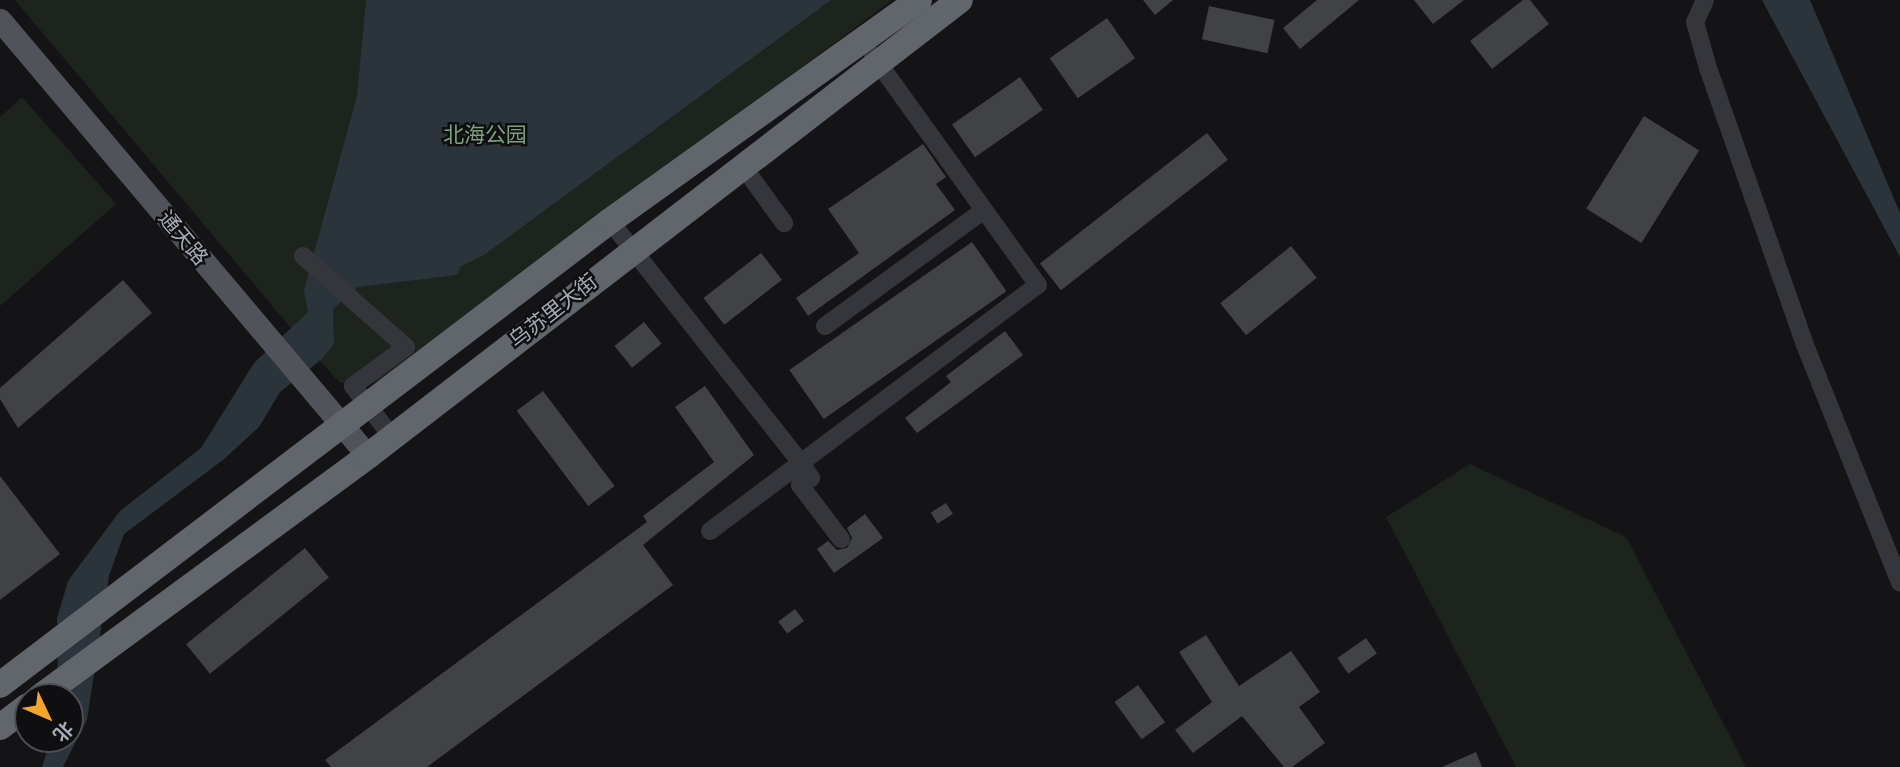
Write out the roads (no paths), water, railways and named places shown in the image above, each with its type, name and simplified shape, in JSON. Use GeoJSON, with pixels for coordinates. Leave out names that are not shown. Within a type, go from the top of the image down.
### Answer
{"type":"FeatureCollection","features":[{"type":"Feature","properties":{"kind":"highway","name":"乌苏里大街"},"geometry":{"type":"LineString","coordinates":[[59,683],[368,456],[742,165],[870,51],[919,0]]}},
{"type":"Feature","properties":{"kind":"highway","name":"乌苏里大街"},"geometry":{"type":"LineString","coordinates":[[0,685],[610,221],[870,51],[960,0]]}},
{"type":"Feature","properties":{"kind":"main road","name":"通天路"},"geometry":{"type":"LineString","coordinates":[[0,20],[368,456]]}},
{"type":"Feature","properties":{"kind":"street"},"geometry":{"type":"LineString","coordinates":[[1701,4],[1695,22],[1708,68],[1805,345],[1900,583]]}},
{"type":"Feature","properties":{"kind":"street"},"geometry":{"type":"LineString","coordinates":[[710,531],[1038,285],[870,51]]}},
{"type":"Feature","properties":{"kind":"street"},"geometry":{"type":"LineString","coordinates":[[742,165],[784,223]]}},
{"type":"Feature","properties":{"kind":"street"},"geometry":{"type":"LineString","coordinates":[[825,326],[984,210]]}},
{"type":"Feature","properties":{"kind":"street"},"geometry":{"type":"LineString","coordinates":[[610,221],[802,463],[811,478],[800,485],[841,539]]}},
{"type":"Feature","properties":{"kind":"street"},"geometry":{"type":"LineString","coordinates":[[303,256],[406,346],[353,386],[392,437]]}},
{"type":"Feature","properties":{"kind":"park label","name":"北海公园"},"geometry":{"type":"Point","coordinates":[485,135]}}]}
